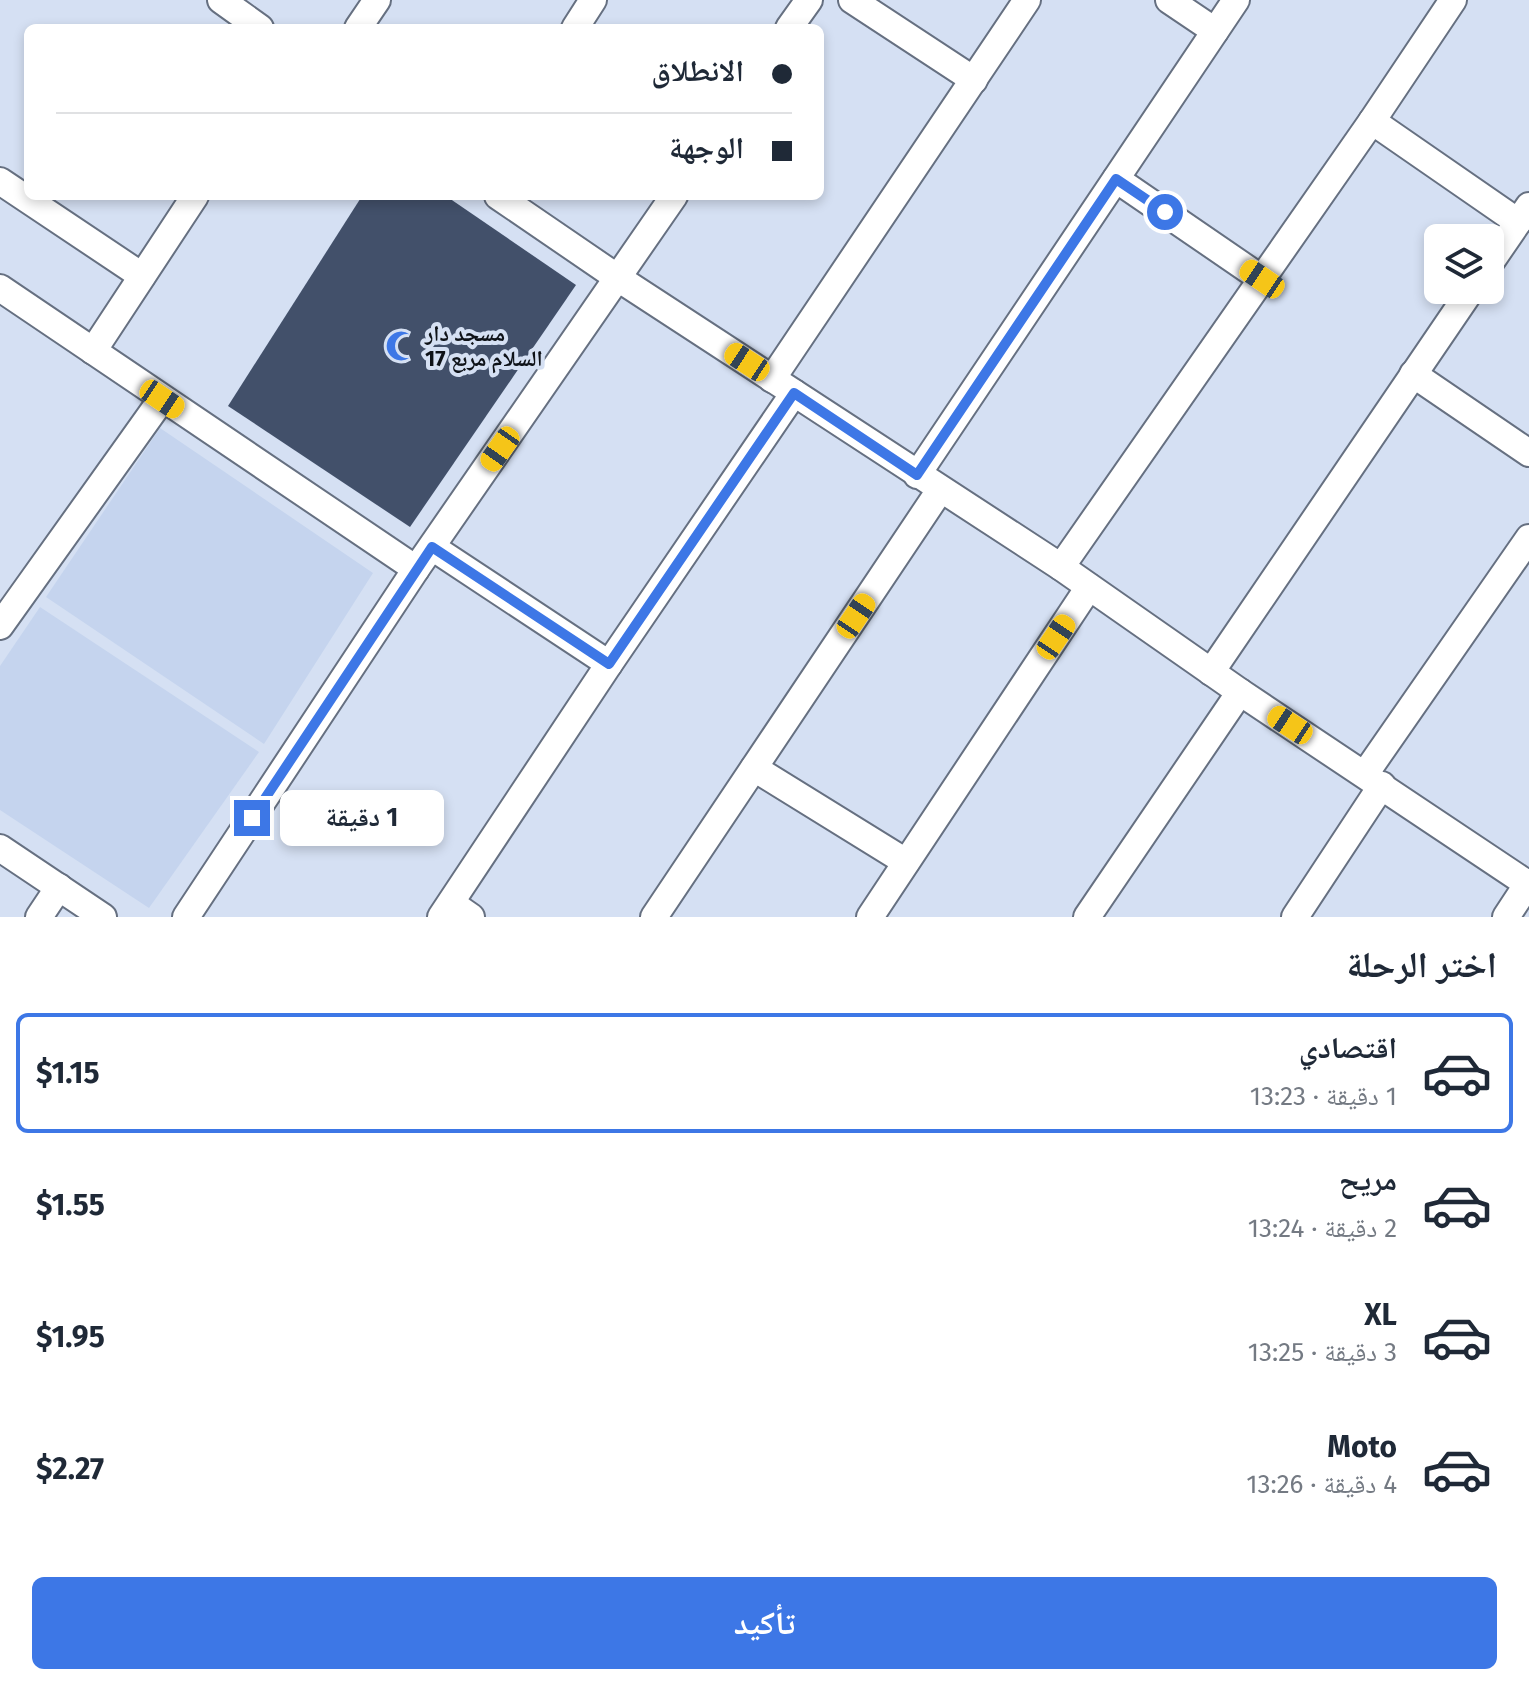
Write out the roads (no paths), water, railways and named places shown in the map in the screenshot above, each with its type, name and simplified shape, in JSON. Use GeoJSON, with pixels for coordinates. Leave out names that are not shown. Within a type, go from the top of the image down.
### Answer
{"type":"FeatureCollection","features":[{"type":"Feature","properties":{"kind":"street"},"geometry":{"type":"LineString","coordinates":[[221,0],[254,24]]}},
{"type":"Feature","properties":{"kind":"street"},"geometry":{"type":"LineString","coordinates":[[361,24],[377,0]]}},
{"type":"Feature","properties":{"kind":"street"},"geometry":{"type":"LineString","coordinates":[[578,24],[593,0]]}},
{"type":"Feature","properties":{"kind":"street"},"geometry":{"type":"LineString","coordinates":[[792,24],[809,0]]}},
{"type":"Feature","properties":{"kind":"street"},"geometry":{"type":"LineString","coordinates":[[852,0],[974,80]]}},
{"type":"Feature","properties":{"kind":"street"},"geometry":{"type":"LineString","coordinates":[[454,912],[1027,0]]}},
{"type":"Feature","properties":{"kind":"street"},"geometry":{"type":"LineString","coordinates":[[1169,0],[1215,31]]}},
{"type":"Feature","properties":{"kind":"street"},"geometry":{"type":"LineString","coordinates":[[917,475],[1236,0]]}},
{"type":"Feature","properties":{"kind":"street"},"geometry":{"type":"LineString","coordinates":[[1061,567],[1453,0]]}},
{"type":"Feature","properties":{"kind":"street"},"geometry":{"type":"LineString","coordinates":[[1372,121],[1524,214],[1504,243]]}},
{"type":"Feature","properties":{"kind":"street"},"geometry":{"type":"LineString","coordinates":[[1116,179],[1262,279]]}},
{"type":"Feature","properties":{"kind":"street"},"geometry":{"type":"LineString","coordinates":[[0,181],[24,197]]}},
{"type":"Feature","properties":{"kind":"street"},"geometry":{"type":"LineString","coordinates":[[28,200],[142,276]]}},
{"type":"Feature","properties":{"kind":"street"},"geometry":{"type":"LineString","coordinates":[[93,351],[192,200]]}},
{"type":"Feature","properties":{"kind":"street"},"geometry":{"type":"LineString","coordinates":[[504,200],[1061,567],[1240,692],[1529,884],[1506,917]]}},
{"type":"Feature","properties":{"kind":"street"},"geometry":{"type":"LineString","coordinates":[[186,917],[416,569],[671,200]]}},
{"type":"Feature","properties":{"kind":"street"},"geometry":{"type":"LineString","coordinates":[[0,288],[416,569]]}},
{"type":"Feature","properties":{"kind":"street"},"geometry":{"type":"LineString","coordinates":[[1211,672],[1461,304]]}},
{"type":"Feature","properties":{"kind":"street"},"geometry":{"type":"LineString","coordinates":[[1413,374],[1529,453]]}},
{"type":"Feature","properties":{"kind":"street"},"geometry":{"type":"LineString","coordinates":[[0,626],[162,399]]}},
{"type":"Feature","properties":{"kind":"street"},"geometry":{"type":"LineString","coordinates":[[654,917],[940,490]]}},
{"type":"Feature","properties":{"kind":"street"},"geometry":{"type":"LineString","coordinates":[[1295,917],[1374,780],[1529,538]]}},
{"type":"Feature","properties":{"kind":"street"},"geometry":{"type":"LineString","coordinates":[[432,547],[609,664]]}},
{"type":"Feature","properties":{"kind":"street"},"geometry":{"type":"LineString","coordinates":[[870,917],[1089,587]]}},
{"type":"Feature","properties":{"kind":"street"},"geometry":{"type":"LineString","coordinates":[[1087,917],[1240,692]]}},
{"type":"Feature","properties":{"kind":"street"},"geometry":{"type":"LineString","coordinates":[[754,768],[906,862]]}},
{"type":"Feature","properties":{"kind":"street"},"geometry":{"type":"LineString","coordinates":[[0,848],[103,917]]}},
{"type":"Feature","properties":{"kind":"street"},"geometry":{"type":"LineString","coordinates":[[39,917],[59,887]]}},
{"type":"Feature","properties":{"kind":"place","name":"مسجد دار السلام مربع 17"},"geometry":{"type":"Point","coordinates":[401,346]}}]}
